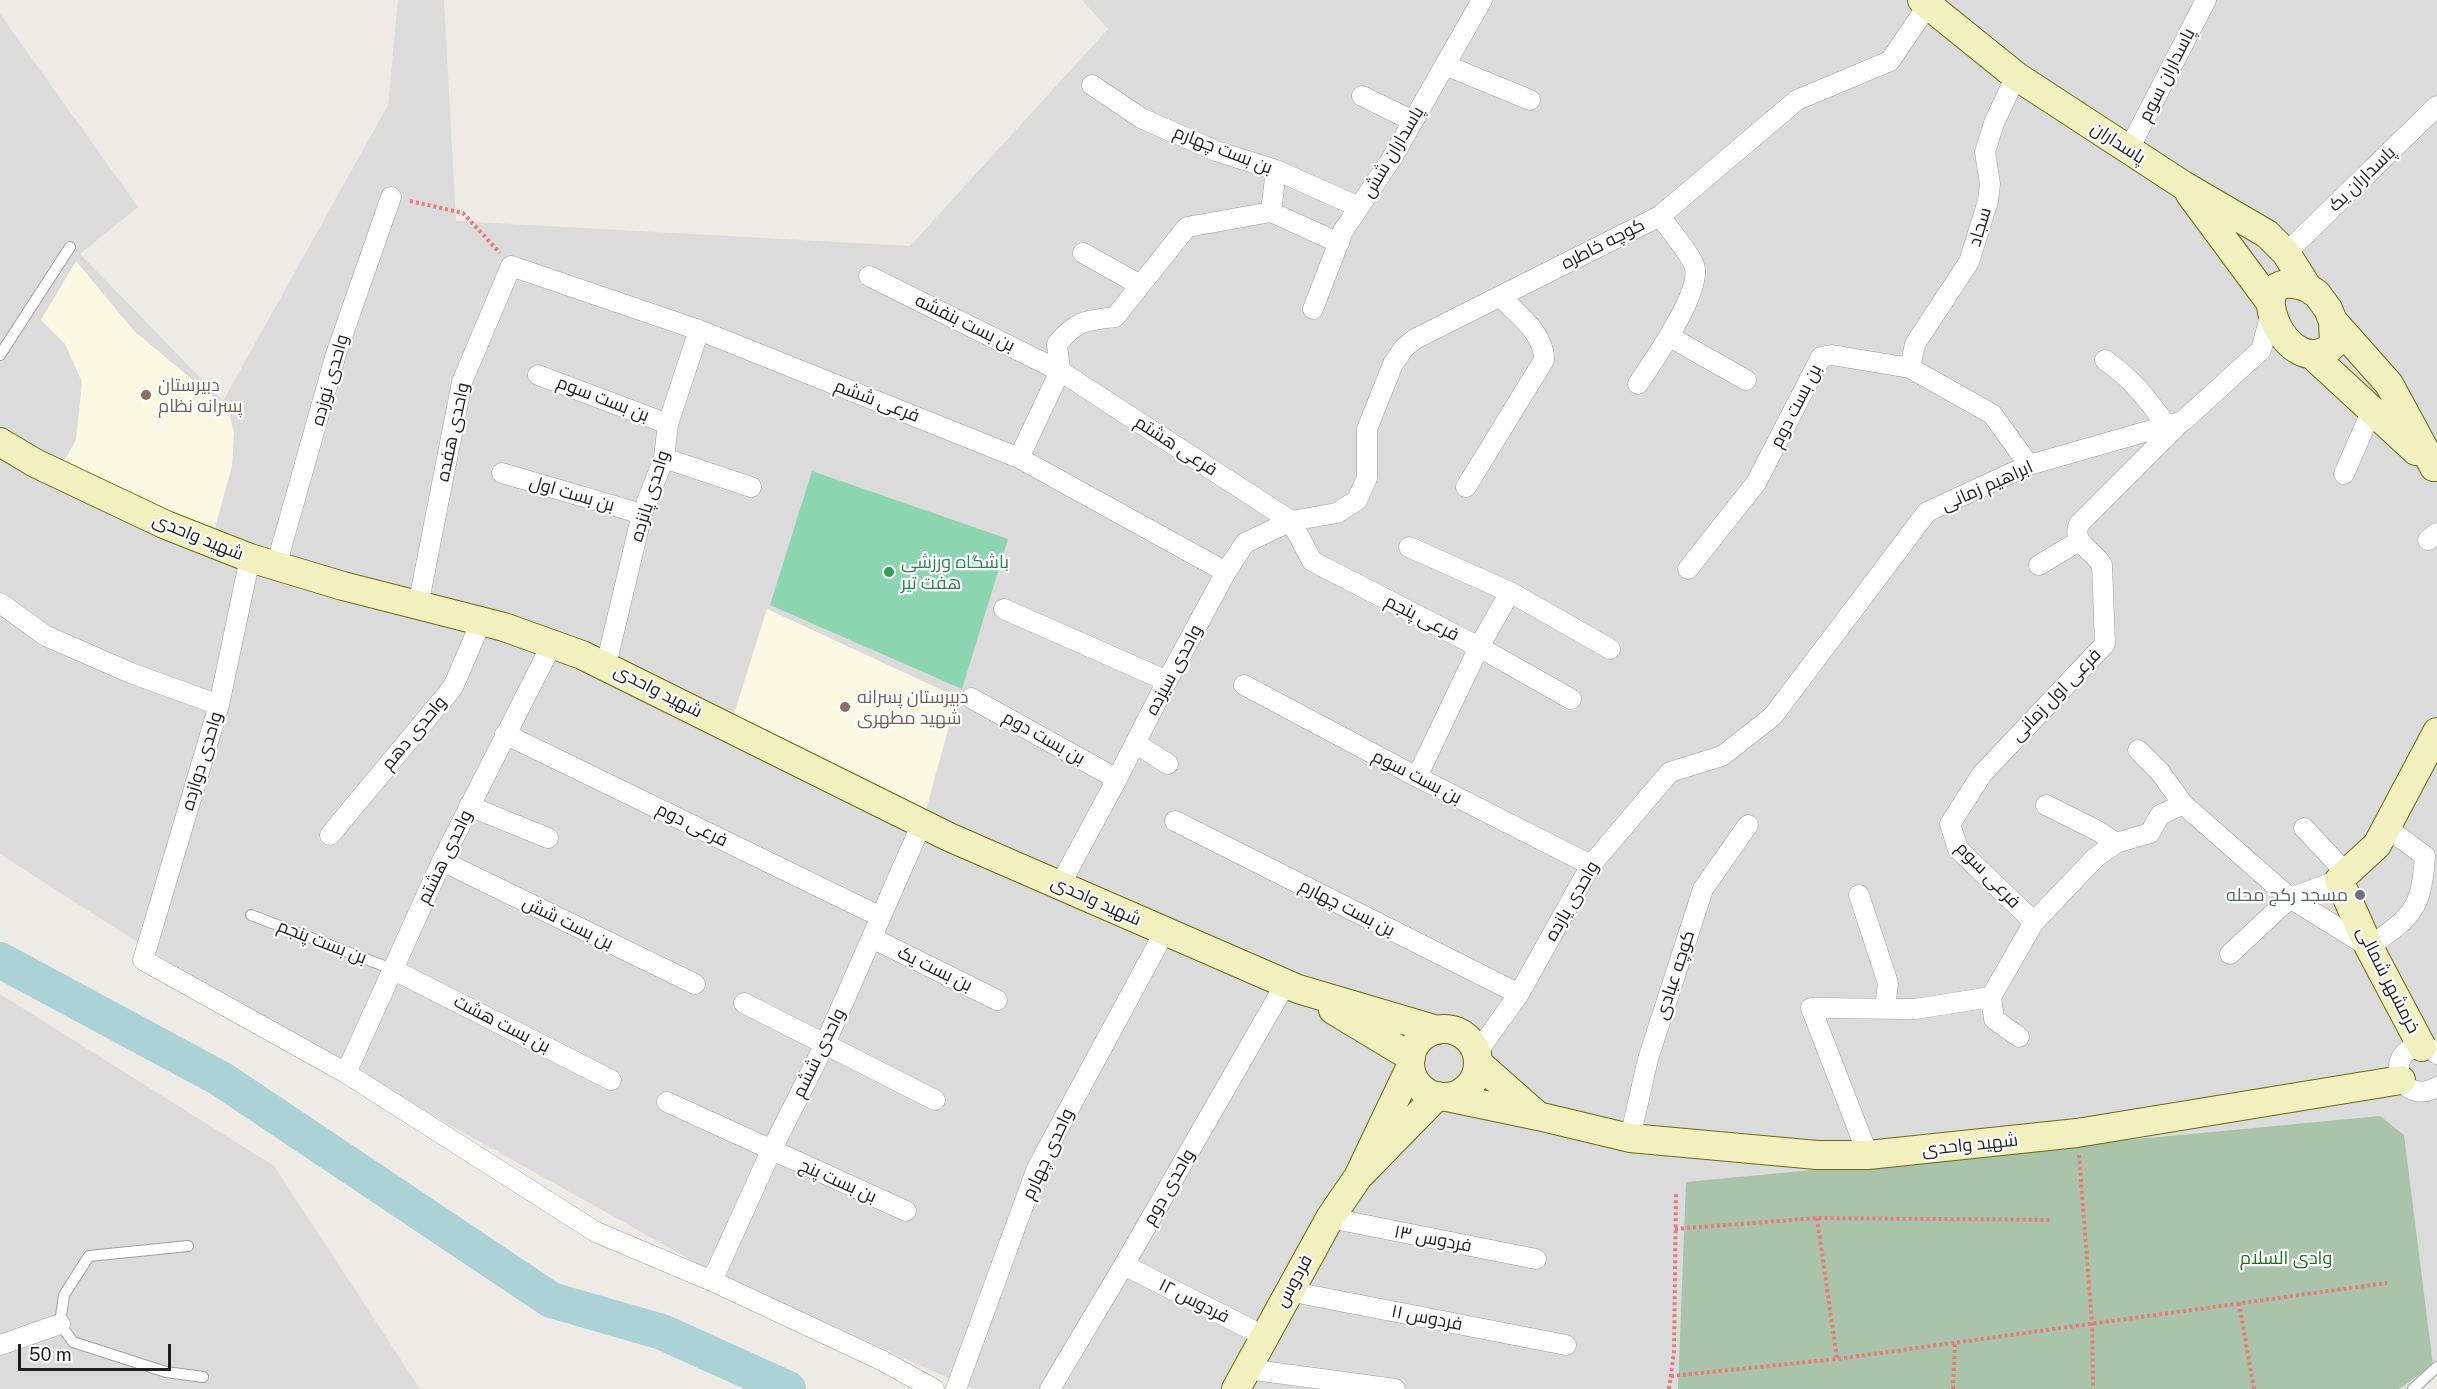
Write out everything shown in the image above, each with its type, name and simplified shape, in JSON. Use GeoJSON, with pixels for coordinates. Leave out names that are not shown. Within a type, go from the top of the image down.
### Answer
{"type":"FeatureCollection","features":[{"type":"Feature","properties":{"kind":"street","name":"پاسداران شش"},"geometry":{"type":"LineString","coordinates":[[1313,309],[1343,231],[1392,158],[1482,0]]}},
{"type":"Feature","properties":{"kind":"street","name":"پاسداران سوم"},"geometry":{"type":"LineString","coordinates":[[2129,149],[2206,0]]}},
{"type":"Feature","properties":{"kind":"street","name":"پاسداران"},"geometry":{"type":"LineString","coordinates":[[1925,2],[2016,76],[2183,185],[2266,234],[2286,253],[2308,288]]}},
{"type":"Feature","properties":{"kind":"street","name":"كوچه خاطره"},"geometry":{"type":"LineString","coordinates":[[1336,513],[1357,500],[1366,478],[1367,429],[1393,364],[1404,348],[1415,339],[1660,216],[1797,100],[1890,61],[1925,2]]}},
{"type":"Feature","properties":{"kind":"street"},"geometry":{"type":"LineString","coordinates":[[1445,65],[1530,100]]}},
{"type":"Feature","properties":{"kind":"street","name":"سجاد"},"geometry":{"type":"LineString","coordinates":[[1910,368],[1915,344],[1969,262],[1989,192],[1985,152],[1994,123],[2016,76]]}},
{"type":"Feature","properties":{"kind":"street","name":"بن بست چهارم"},"geometry":{"type":"LineString","coordinates":[[1092,85],[1141,118],[1216,152],[1276,170],[1359,207]]}},
{"type":"Feature","properties":{"kind":"street"},"geometry":{"type":"LineString","coordinates":[[1362,96],[1413,121]]}},
{"type":"Feature","properties":{"kind":"street","name":"پاسداران یک"},"geometry":{"type":"LineString","coordinates":[[2286,253],[2437,105]]}},
{"type":"Feature","properties":{"kind":"street"},"geometry":{"type":"LineString","coordinates":[[1271,212],[1276,170]]}},
{"type":"Feature","properties":{"kind":"street"},"geometry":{"type":"LineString","coordinates":[[2183,185],[2271,308],[2283,337],[2306,352],[2435,469]]}},
{"type":"Feature","properties":{"kind":"street","name":"واحدی نوزده"},"geometry":{"type":"LineString","coordinates":[[263,562],[391,197]]}},
{"type":"Feature","properties":{"kind":"street"},"geometry":{"type":"LineString","coordinates":[[1019,458],[1060,371],[1057,344],[1069,329],[1085,321],[1115,317],[1187,227],[1199,223],[1271,212],[1339,243]]}},
{"type":"Feature","properties":{"kind":"street"},"geometry":{"type":"LineString","coordinates":[[1638,384],[1670,337],[1695,281],[1695,266],[1660,216]]}},
{"type":"Feature","properties":{"kind":"street"},"geometry":{"type":"LineString","coordinates":[[1083,253],[1140,285]]}},
{"type":"Feature","properties":{"kind":"street","name":"فرعی ششم"},"geometry":{"type":"LineString","coordinates":[[510,266],[699,330],[1019,458],[1226,572]]}},
{"type":"Feature","properties":{"kind":"street","name":"واحدی هفده"},"geometry":{"type":"LineString","coordinates":[[418,606],[462,382],[510,266]]}},
{"type":"Feature","properties":{"kind":"street","name":"بن بست بنفشه"},"geometry":{"type":"LineString","coordinates":[[869,276],[1060,371]]}},
{"type":"Feature","properties":{"kind":"street"},"geometry":{"type":"LineString","coordinates":[[2333,321],[2334,344],[2329,350],[2306,352],[2261,350],[2276,289],[2284,284],[2295,283],[2317,294],[2328,309],[2333,321],[2389,384],[2435,469]]}},
{"type":"Feature","properties":{"kind":"street"},"geometry":{"type":"LineString","coordinates":[[1466,487],[1544,360],[1545,349],[1540,339],[1500,296]]}},
{"type":"Feature","properties":{"kind":"street","name":"واحدی پانزده"},"geometry":{"type":"LineString","coordinates":[[606,665],[642,514],[664,458],[668,424],[699,330]]}},
{"type":"Feature","properties":{"kind":"street"},"geometry":{"type":"LineString","coordinates":[[1670,337],[1746,380]]}},
{"type":"Feature","properties":{"kind":"street","name":"ابراهیم زمانی"},"geometry":{"type":"LineString","coordinates":[[1722,756],[1773,716],[1927,512],[2030,465],[2174,423],[2261,350]]}},
{"type":"Feature","properties":{"kind":"street","name":"بن بست دوم"},"geometry":{"type":"LineString","coordinates":[[1688,569],[1756,483],[1821,357],[1832,355],[1910,368],[1992,414],[2030,465]]}},
{"type":"Feature","properties":{"kind":"street"},"geometry":{"type":"LineString","coordinates":[[2039,565],[2079,541],[2077,530],[2079,524],[2174,423],[2128,376],[2105,360]]}},
{"type":"Feature","properties":{"kind":"street","name":"فرعی هشتم"},"geometry":{"type":"LineString","coordinates":[[1060,371],[1291,520]]}},
{"type":"Feature","properties":{"kind":"street","name":"بن بست سوم"},"geometry":{"type":"LineString","coordinates":[[538,375],[668,424]]}},
{"type":"Feature","properties":{"kind":"street"},"geometry":{"type":"LineString","coordinates":[[2344,474],[2372,410]]}},
{"type":"Feature","properties":{"kind":"street","name":"شهید واحدی"},"geometry":{"type":"LineString","coordinates":[[0,442],[35,463],[166,525],[263,562],[481,622],[552,644],[606,665],[922,824],[1292,986]]}},
{"type":"Feature","properties":{"kind":"street"},"geometry":{"type":"LineString","coordinates":[[664,458],[751,487]]}},
{"type":"Feature","properties":{"kind":"street","name":"بن بست اول"},"geometry":{"type":"LineString","coordinates":[[502,473],[642,514]]}},
{"type":"Feature","properties":{"kind":"street","name":"واحدی سیزده"},"geometry":{"type":"LineString","coordinates":[[1060,885],[1167,681],[1226,572],[1245,543],[1291,520],[1336,513]]}},
{"type":"Feature","properties":{"kind":"street","name":"فرعی پنجم"},"geometry":{"type":"LineString","coordinates":[[1291,520],[1312,561],[1479,647],[1572,699]]}},
{"type":"Feature","properties":{"kind":"street","name":"فرعی اول زمانی"},"geometry":{"type":"LineString","coordinates":[[1950,824],[1982,774],[2105,644],[2102,564],[2079,541]]}},
{"type":"Feature","properties":{"kind":"street"},"geometry":{"type":"LineString","coordinates":[[1409,548],[1510,592],[1610,649]]}},
{"type":"Feature","properties":{"kind":"street","name":"واحدی دوازده"},"geometry":{"type":"LineString","coordinates":[[263,562],[142,960],[346,1073]]}},
{"type":"Feature","properties":{"kind":"street"},"geometry":{"type":"LineString","coordinates":[[1417,777],[1479,647],[1510,592]]}},
{"type":"Feature","properties":{"kind":"street"},"geometry":{"type":"LineString","coordinates":[[0,603],[46,636],[130,673],[219,705]]}},
{"type":"Feature","properties":{"kind":"street"},"geometry":{"type":"LineString","coordinates":[[1004,609],[1167,681]]}},
{"type":"Feature","properties":{"kind":"street","name":"واحدی دهم"},"geometry":{"type":"LineString","coordinates":[[330,835],[453,687],[481,622]]}},
{"type":"Feature","properties":{"kind":"street","name":"واحدی هشتم"},"geometry":{"type":"LineString","coordinates":[[346,1073],[442,861],[552,644]]}},
{"type":"Feature","properties":{"kind":"street","name":"بن بست سوم"},"geometry":{"type":"LineString","coordinates":[[1244,686],[1591,865]]}},
{"type":"Feature","properties":{"kind":"street","name":"بن بست دوم"},"geometry":{"type":"LineString","coordinates":[[971,698],[1117,779]]}},
{"type":"Feature","properties":{"kind":"street"},"geometry":{"type":"LineString","coordinates":[[2230,954],[2290,898],[2343,877],[2377,845],[2437,732]]}},
{"type":"Feature","properties":{"kind":"street","name":"فرعی دوم"},"geometry":{"type":"LineString","coordinates":[[505,734],[879,916]]}},
{"type":"Feature","properties":{"kind":"street"},"geometry":{"type":"LineString","coordinates":[[1135,743],[1168,764]]}},
{"type":"Feature","properties":{"kind":"street"},"geometry":{"type":"LineString","coordinates":[[2138,750],[2160,772],[2183,804],[2290,898],[2369,947],[2414,910],[2423,885],[2425,856],[2386,827]]}},
{"type":"Feature","properties":{"kind":"street","name":"واحدی یازده"},"geometry":{"type":"LineString","coordinates":[[1477,1059],[1519,994],[1591,865],[1670,772],[1722,756]]}},
{"type":"Feature","properties":{"kind":"street"},"geometry":{"type":"LineString","coordinates":[[2019,1037],[1994,1019],[1990,997],[2034,922],[2096,858],[2116,843],[2150,833],[2160,815],[2183,804]]}},
{"type":"Feature","properties":{"kind":"street"},"geometry":{"type":"LineString","coordinates":[[2046,805],[2098,831],[2116,843]]}},
{"type":"Feature","properties":{"kind":"street"},"geometry":{"type":"LineString","coordinates":[[469,806],[548,838]]}},
{"type":"Feature","properties":{"kind":"street","name":"بن بست چهارم"},"geometry":{"type":"LineString","coordinates":[[1174,821],[1519,994]]}},
{"type":"Feature","properties":{"kind":"street","name":"واحدی ششم"},"geometry":{"type":"LineString","coordinates":[[712,1281],[771,1151],[825,1044],[872,938],[879,916],[922,824]]}},
{"type":"Feature","properties":{"kind":"street","name":"فرعی سوم"},"geometry":{"type":"LineString","coordinates":[[1950,824],[1958,849],[2034,922]]}},
{"type":"Feature","properties":{"kind":"street","name":"کوچه عبادی"},"geometry":{"type":"LineString","coordinates":[[1630,1138],[1648,1059],[1703,889],[1748,825]]}},
{"type":"Feature","properties":{"kind":"street"},"geometry":{"type":"LineString","coordinates":[[2304,828],[2343,877]]}},
{"type":"Feature","properties":{"kind":"street","name":"بن بست شش"},"geometry":{"type":"LineString","coordinates":[[442,861],[695,984]]}},
{"type":"Feature","properties":{"kind":"street","name":"خرمشهر شمالی"},"geometry":{"type":"LineString","coordinates":[[2343,877],[2369,947],[2430,1050]]}},
{"type":"Feature","properties":{"kind":"street"},"geometry":{"type":"LineString","coordinates":[[1859,895],[1888,983],[1885,1008]]}},
{"type":"Feature","properties":{"kind":"street","name":"واحدی چهارم"},"geometry":{"type":"LineString","coordinates":[[956,1389],[1037,1168],[1165,931]]}},
{"type":"Feature","properties":{"kind":"street","name":"بن بست یک"},"geometry":{"type":"LineString","coordinates":[[872,938],[998,1000]]}},
{"type":"Feature","properties":{"kind":"street","name":"بن بست هشت"},"geometry":{"type":"LineString","coordinates":[[392,969],[611,1080]]}},
{"type":"Feature","properties":{"kind":"street"},"geometry":{"type":"LineString","coordinates":[[1292,986],[1437,1030],[1457,1032],[1466,1038],[1477,1059],[1538,1116]]}},
{"type":"Feature","properties":{"kind":"street"},"geometry":{"type":"LineString","coordinates":[[1292,986],[1410,1062],[1419,1087],[1442,1097]]}},
{"type":"Feature","properties":{"kind":"street","name":"واحدی دوم"},"geometry":{"type":"LineString","coordinates":[[1050,1389],[1292,986]]}},
{"type":"Feature","properties":{"kind":"street"},"geometry":{"type":"LineString","coordinates":[[1868,1155],[1811,1008],[1915,1009],[1990,997]]}},
{"type":"Feature","properties":{"kind":"street"},"geometry":{"type":"LineString","coordinates":[[744,1002],[935,1100]]}},
{"type":"Feature","properties":{"kind":"street"},"geometry":{"type":"LineString","coordinates":[[1358,1177],[1420,1040],[1437,1030]]}},
{"type":"Feature","properties":{"kind":"street"},"geometry":{"type":"LineString","coordinates":[[2430,1050],[2410,1050],[2402,1058],[2398,1069],[2401,1080],[2409,1089],[2420,1093],[2437,1087]]}},
{"type":"Feature","properties":{"kind":"street"},"geometry":{"type":"LineString","coordinates":[[1358,1177],[1442,1097],[1466,1089],[1472,1082],[1477,1059]]}},
{"type":"Feature","properties":{"kind":"street"},"geometry":{"type":"LineString","coordinates":[[346,1073],[596,1232],[712,1281],[881,1360],[934,1389]]}},
{"type":"Feature","properties":{"kind":"street","name":"شهید واحدی"},"geometry":{"type":"LineString","coordinates":[[1442,1097],[1538,1116],[1630,1138],[1817,1155],[1868,1155],[2077,1133],[2401,1080]]}},
{"type":"Feature","properties":{"kind":"street"},"geometry":{"type":"LineString","coordinates":[[667,1102],[771,1151]]}},
{"type":"Feature","properties":{"kind":"street","name":"بن بست پنج"},"geometry":{"type":"LineString","coordinates":[[771,1151],[906,1211]]}},
{"type":"Feature","properties":{"kind":"street","name":"فردوس"},"geometry":{"type":"LineString","coordinates":[[1241,1379],[1330,1218],[1358,1177]]}},
{"type":"Feature","properties":{"kind":"street","name":"فردوس ۱۳"},"geometry":{"type":"LineString","coordinates":[[1330,1218],[1536,1259]]}},
{"type":"Feature","properties":{"kind":"street","name":"فردوس ۱۲"},"geometry":{"type":"LineString","coordinates":[[1124,1265],[1264,1336]]}},
{"type":"Feature","properties":{"kind":"street","name":"فردوس ۱۱"},"geometry":{"type":"LineString","coordinates":[[1288,1291],[1566,1345]]}},
{"type":"Feature","properties":{"kind":"street"},"geometry":{"type":"LineString","coordinates":[[0,1345],[60,1324]]}},
{"type":"Feature","properties":{"kind":"street"},"geometry":{"type":"LineString","coordinates":[[1241,1379],[1395,1389]]}},
{"type":"Feature","properties":{"kind":"lane"},"geometry":{"type":"LineString","coordinates":[[0,355],[69,247]]}},
{"type":"Feature","properties":{"kind":"lane","name":"بن بست پنجم"},"geometry":{"type":"LineString","coordinates":[[251,915],[392,969]]}},
{"type":"Feature","properties":{"kind":"lane"},"geometry":{"type":"LineString","coordinates":[[188,1246],[89,1256],[64,1295],[60,1324],[73,1342],[166,1372],[203,1377]]}},
{"type":"Feature","properties":{"kind":"lane"},"geometry":{"type":"LineString","coordinates":[[2413,1389],[2437,1367]]}},
{"type":"Feature","properties":{"kind":"path"},"geometry":{"type":"LineString","coordinates":[[391,197],[463,213],[510,266]]}},
{"type":"Feature","properties":{"kind":"path"},"geometry":{"type":"LineString","coordinates":[[2077,1133],[2092,1323],[2093,1389]]}},
{"type":"Feature","properties":{"kind":"path"},"geometry":{"type":"LineString","coordinates":[[1669,1389],[1674,1353],[1676,1193]]}},
{"type":"Feature","properties":{"kind":"path"},"geometry":{"type":"LineString","coordinates":[[1675,1230],[1817,1218],[2050,1220]]}},
{"type":"Feature","properties":{"kind":"path"},"geometry":{"type":"LineString","coordinates":[[1817,1218],[1837,1359]]}},
{"type":"Feature","properties":{"kind":"path"},"geometry":{"type":"LineString","coordinates":[[1671,1376],[1837,1359],[2387,1282]]}},
{"type":"Feature","properties":{"kind":"path"},"geometry":{"type":"LineString","coordinates":[[2239,1303],[2254,1389]]}},
{"type":"Feature","properties":{"kind":"path"},"geometry":{"type":"LineString","coordinates":[[1953,1389],[1955,1342]]}},
{"type":"Feature","properties":{"kind":"shaded area"},"geometry":{"type":"Polygon","coordinates":[[[398,0],[444,0],[456,221],[910,246],[1108,29],[1082,0],[2437,0],[2437,1372],[2419,1389],[973,1389],[716,1274],[229,1001],[0,854],[0,14],[138,207],[80,254],[223,401],[388,105],[398,0]]]}},
{"type":"Feature","properties":{"kind":"shaded area","name":"دبیرستان پسرانه نظام"},"geometry":{"type":"Polygon","coordinates":[[[76,261],[134,331],[228,409],[234,433],[232,466],[214,531],[56,476],[76,440],[82,382],[65,344],[41,320],[76,261]]]}},
{"type":"Feature","properties":{"kind":"shaded area","name":"دبیرستان پسرانه شهید مطهری"},"geometry":{"type":"Polygon","coordinates":[[[767,609],[957,697],[926,810],[733,717],[767,609]]]}},
{"type":"Feature","properties":{"kind":"shaded area"},"geometry":{"type":"Polygon","coordinates":[[[0,994],[274,1166],[420,1389],[0,1389],[0,994]]]}},
{"type":"Feature","properties":{"kind":"green space","name":"باشگاه ورزشی هفت تیر"},"geometry":{"type":"Polygon","coordinates":[[[812,471],[1008,539],[962,689],[770,605],[812,471]]]}},
{"type":"Feature","properties":{"kind":"green space","name":"وادی السلام"},"geometry":{"type":"Polygon","coordinates":[[[2380,1116],[2404,1135],[2433,1365],[2399,1389],[1678,1389],[1686,1182],[2380,1116]]]}},
{"type":"Feature","properties":{"kind":"waterway"},"geometry":{"type":"LineString","coordinates":[[0,960],[221,1079],[551,1300],[662,1332],[788,1389]]}},
{"type":"Feature","properties":{"kind":"place","name":"دبیرستان پسرانه نظام"},"geometry":{"type":"Point","coordinates":[146,395]}},
{"type":"Feature","properties":{"kind":"place","name":"باشگاه ورزشی هفت تیر"},"geometry":{"type":"Point","coordinates":[889,572]}},
{"type":"Feature","properties":{"kind":"place","name":"دبیرستان پسرانه شهید مطهری"},"geometry":{"type":"Point","coordinates":[845,707]}},
{"type":"Feature","properties":{"kind":"place","name":"مسجد رکج محله"},"geometry":{"type":"Point","coordinates":[2360,895]}}]}
